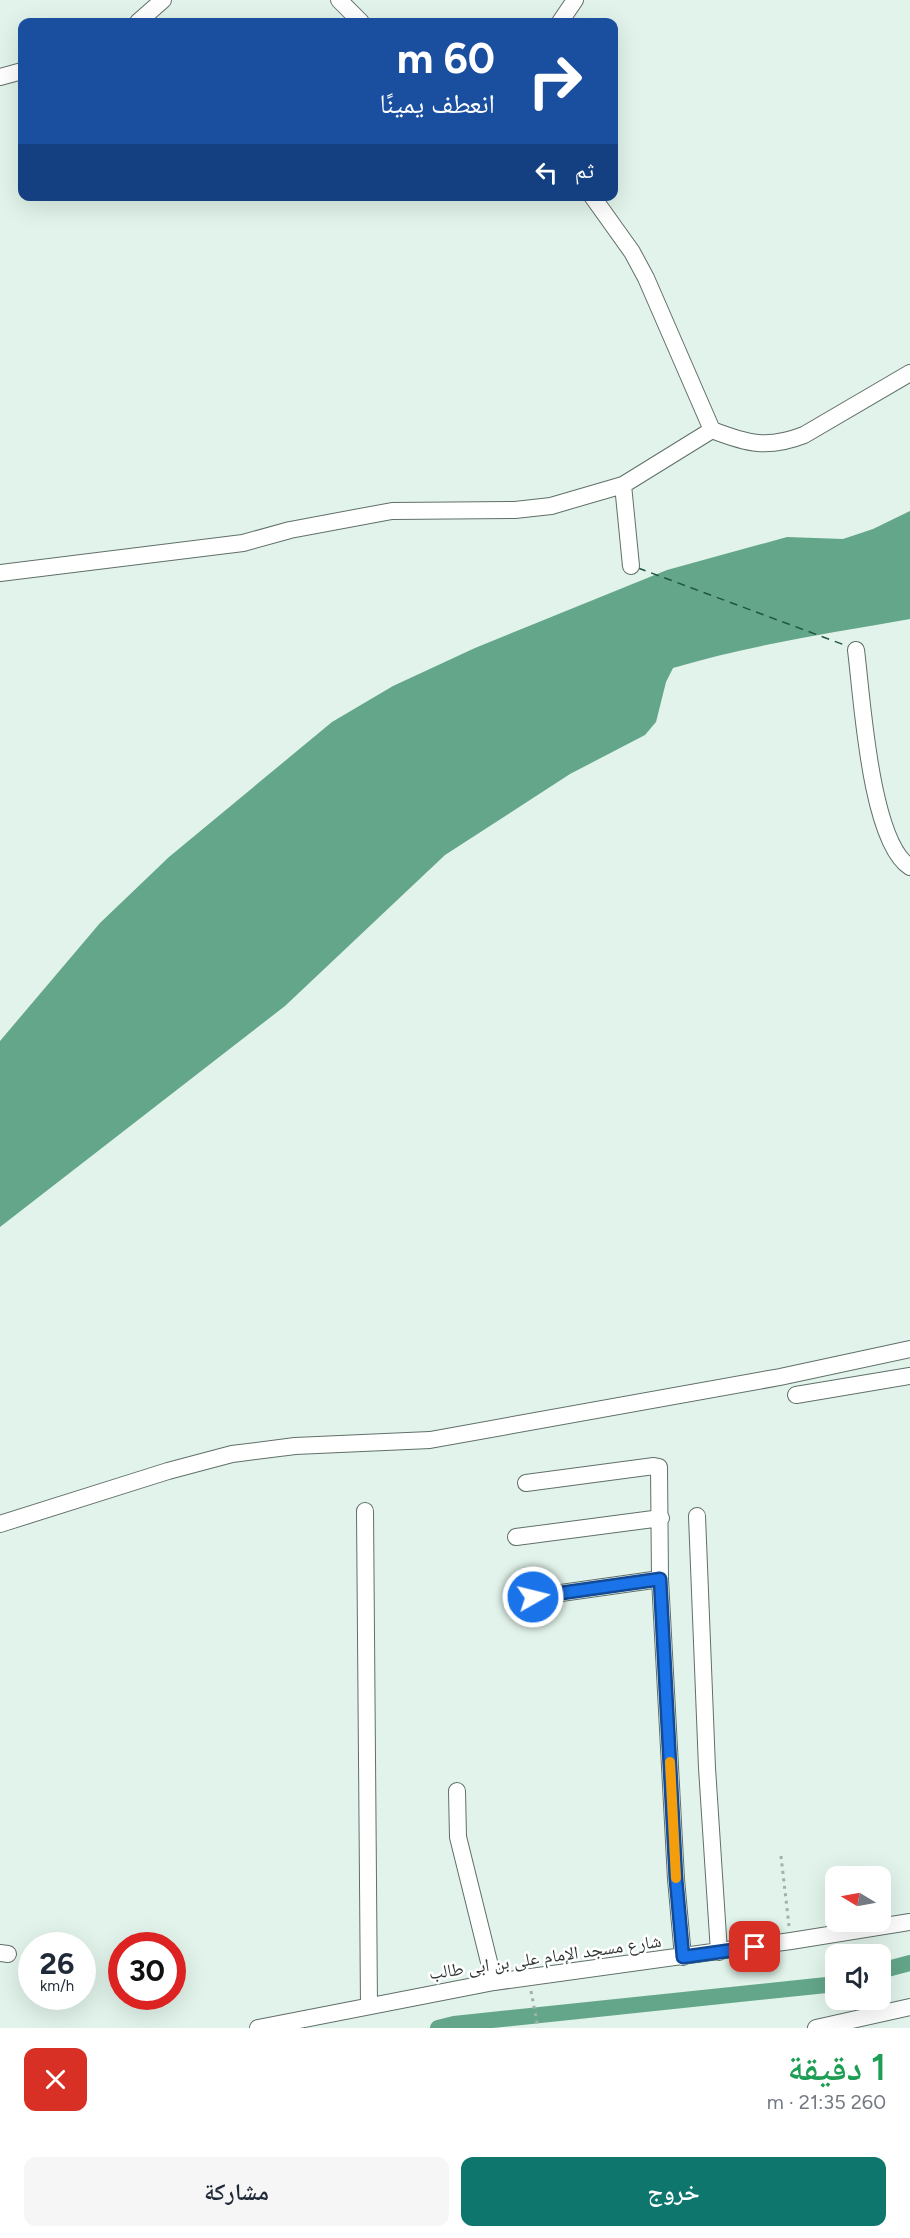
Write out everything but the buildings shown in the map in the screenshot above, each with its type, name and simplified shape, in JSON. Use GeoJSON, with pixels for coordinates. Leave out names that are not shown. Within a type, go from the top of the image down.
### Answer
{"type":"FeatureCollection","features":[{"type":"Feature","properties":{"kind":"street"},"geometry":{"type":"LineString","coordinates":[[143,18],[163,0]]}},
{"type":"Feature","properties":{"kind":"street"},"geometry":{"type":"LineString","coordinates":[[339,0],[356,18]]}},
{"type":"Feature","properties":{"kind":"street"},"geometry":{"type":"LineString","coordinates":[[563,18],[575,0]]}},
{"type":"Feature","properties":{"kind":"street"},"geometry":{"type":"LineString","coordinates":[[0,77],[18,71]]}},
{"type":"Feature","properties":{"kind":"street"},"geometry":{"type":"LineString","coordinates":[[596,201],[632,252],[646,278],[712,430],[753,444],[770,445],[787,442],[804,435],[910,373]]}},
{"type":"Feature","properties":{"kind":"street"},"geometry":{"type":"LineString","coordinates":[[0,573],[243,543],[290,531],[392,511],[515,510],[551,506],[623,485],[712,430]]}},
{"type":"Feature","properties":{"kind":"street"},"geometry":{"type":"LineString","coordinates":[[623,485],[631,566]]}},
{"type":"Feature","properties":{"kind":"street"},"geometry":{"type":"LineString","coordinates":[[856,650],[871,774],[888,836],[897,855],[910,867]]}},
{"type":"Feature","properties":{"kind":"street"},"geometry":{"type":"LineString","coordinates":[[0,1524],[157,1474],[232,1454],[295,1446],[430,1440],[780,1377],[910,1348]]}},
{"type":"Feature","properties":{"kind":"street"},"geometry":{"type":"LineString","coordinates":[[796,1395],[910,1376]]}},
{"type":"Feature","properties":{"kind":"street"},"geometry":{"type":"LineString","coordinates":[[526,1483],[659,1467],[660,1579],[676,1879],[683,1957]]}},
{"type":"Feature","properties":{"kind":"street"},"geometry":{"type":"LineString","coordinates":[[365,1510],[369,2005]]}},
{"type":"Feature","properties":{"kind":"street"},"geometry":{"type":"LineString","coordinates":[[697,1516],[707,1768],[719,1952]]}},
{"type":"Feature","properties":{"kind":"street"},"geometry":{"type":"LineString","coordinates":[[516,1537],[661,1518]]}},
{"type":"Feature","properties":{"kind":"street"},"geometry":{"type":"LineString","coordinates":[[533,1597],[660,1579]]}},
{"type":"Feature","properties":{"kind":"street"},"geometry":{"type":"LineString","coordinates":[[457,1791],[458,1837],[494,1982]]}},
{"type":"Feature","properties":{"kind":"street","name":"شارع مسجد الإمام على بن ابى طالب"},"geometry":{"type":"LineString","coordinates":[[258,2028],[494,1982],[719,1952],[910,1922]]}},
{"type":"Feature","properties":{"kind":"street"},"geometry":{"type":"LineString","coordinates":[[816,2028],[880,2022],[910,2007]]}},
{"type":"Feature","properties":{"kind":"path"},"geometry":{"type":"LineString","coordinates":[[781,1856],[791,1941]]}},
{"type":"Feature","properties":{"kind":"path"},"geometry":{"type":"LineString","coordinates":[[528,1977],[538,2028]]}},
{"type":"Feature","properties":{"kind":"shaded area"},"geometry":{"type":"Polygon","coordinates":[[[910,511],[910,619],[761,646],[673,668],[666,682],[656,722],[645,735],[570,774],[445,855],[285,1006],[0,1227],[0,1041],[100,923],[169,857],[332,722],[393,686],[475,648],[667,570],[787,537],[843,539],[873,529],[910,511]]]}},
{"type":"Feature","properties":{"kind":"waterway"},"geometry":{"type":"LineString","coordinates":[[891,1968],[910,1963]]}},
{"type":"Feature","properties":{"kind":"waterway"},"geometry":{"type":"LineString","coordinates":[[438,2028],[454,2024],[825,1985]]}},
{"type":"Feature","properties":{"kind":"ferry route"},"geometry":{"type":"LineString","coordinates":[[638,568],[850,647]]}},
{"type":"Feature","properties":{"kind":"slow traffic"},"geometry":{"type":"LineString","coordinates":[[670,1762],[676,1878]]}},
{"type":"Feature","properties":{"kind":"route"},"geometry":{"type":"LineString","coordinates":[[533,1597],[660,1579],[676,1879],[683,1957],[755,1947]]}}]}
